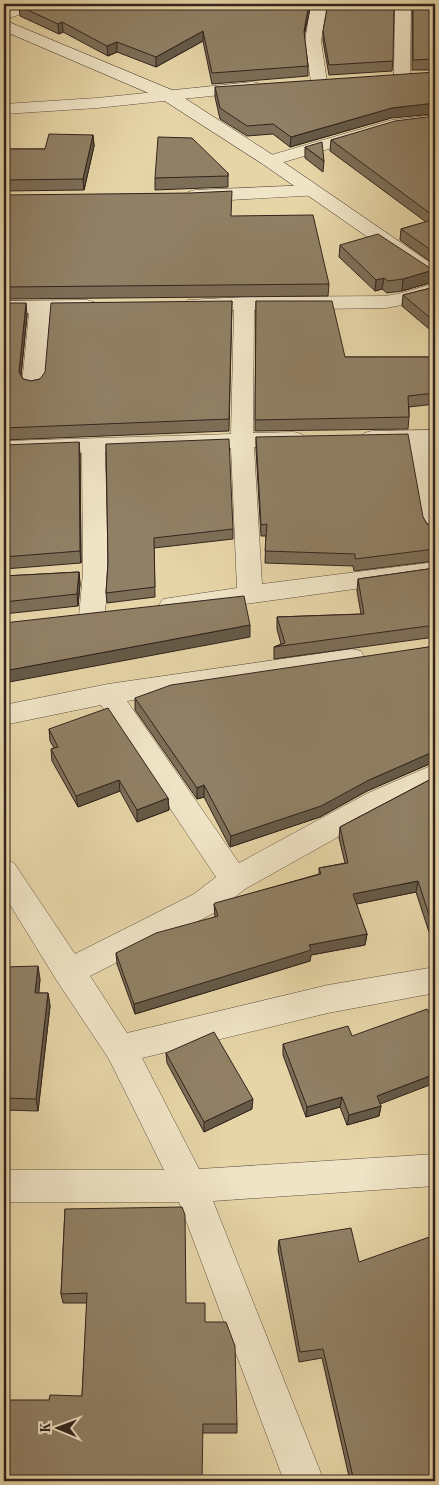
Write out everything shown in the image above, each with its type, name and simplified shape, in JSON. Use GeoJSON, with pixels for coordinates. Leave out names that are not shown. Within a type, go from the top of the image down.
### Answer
{"type":"FeatureCollection","features":[{"type":"Feature","properties":{"kind":"street"},"geometry":{"type":"LineString","coordinates":[[5,24],[34,4]]}},
{"type":"Feature","properties":{"kind":"street"},"geometry":{"type":"LineString","coordinates":[[300,83],[327,81],[313,41],[318,4]]}},
{"type":"Feature","properties":{"kind":"street"},"geometry":{"type":"LineString","coordinates":[[385,78],[410,77],[403,4]]}},
{"type":"Feature","properties":{"kind":"street"},"geometry":{"type":"LineString","coordinates":[[5,24],[166,94],[375,232],[435,275]]}},
{"type":"Feature","properties":{"kind":"street"},"geometry":{"type":"LineString","coordinates":[[4,109],[118,102],[166,94],[271,86]]}},
{"type":"Feature","properties":{"kind":"street"},"geometry":{"type":"LineString","coordinates":[[270,162],[392,125],[435,120]]}},
{"type":"Feature","properties":{"kind":"street"},"geometry":{"type":"LineString","coordinates":[[180,197],[312,192]]}},
{"type":"Feature","properties":{"kind":"street"},"geometry":{"type":"LineString","coordinates":[[177,305],[386,302],[405,299],[435,289]]}},
{"type":"Feature","properties":{"kind":"street"},"geometry":{"type":"LineString","coordinates":[[244,303],[242,440],[250,595]]}},
{"type":"Feature","properties":{"kind":"street"},"geometry":{"type":"LineString","coordinates":[[4,307],[110,306]]}},
{"type":"Feature","properties":{"kind":"street"},"geometry":{"type":"LineString","coordinates":[[33,384],[40,307]]}},
{"type":"Feature","properties":{"kind":"street"},"geometry":{"type":"LineString","coordinates":[[350,438],[427,437],[435,528]]}},
{"type":"Feature","properties":{"kind":"street"},"geometry":{"type":"LineString","coordinates":[[4,448],[310,439]]}},
{"type":"Feature","properties":{"kind":"street"},"geometry":{"type":"LineString","coordinates":[[92,615],[86,573],[93,444]]}},
{"type":"Feature","properties":{"kind":"street"},"geometry":{"type":"LineString","coordinates":[[152,608],[435,570]]}},
{"type":"Feature","properties":{"kind":"street"},"geometry":{"type":"LineString","coordinates":[[4,715],[108,694],[376,655]]}},
{"type":"Feature","properties":{"kind":"street"},"geometry":{"type":"LineString","coordinates":[[108,694],[234,880]]}},
{"type":"Feature","properties":{"kind":"street"},"geometry":{"type":"LineString","coordinates":[[68,972],[205,903],[234,880],[378,801],[435,775]]}},
{"type":"Feature","properties":{"kind":"street"},"geometry":{"type":"LineString","coordinates":[[4,871],[120,1050],[190,1186],[304,1481]]}},
{"type":"Feature","properties":{"kind":"street"},"geometry":{"type":"LineString","coordinates":[[120,1050],[328,999],[435,980]]}},
{"type":"Feature","properties":{"kind":"street"},"geometry":{"type":"LineString","coordinates":[[4,1186],[190,1186],[435,1170]]}},
{"type":"Feature","properties":{"kind":"building"},"geometry":{"type":"Polygon","coordinates":[[[26,4],[309,4],[304,31],[308,66],[212,73],[203,31],[156,57],[117,42],[107,46],[62,22],[58,24],[19,6],[26,4]]]}},
{"type":"Feature","properties":{"kind":"building"},"geometry":{"type":"Polygon","coordinates":[[[328,4],[394,4],[393,61],[329,65],[323,31],[328,4]]]}},
{"type":"Feature","properties":{"kind":"building"},"geometry":{"type":"Polygon","coordinates":[[[413,4],[435,4],[435,59],[413,60],[413,4]]]}},
{"type":"Feature","properties":{"kind":"building"},"geometry":{"type":"Polygon","coordinates":[[[435,72],[435,103],[392,108],[291,137],[273,124],[247,126],[220,108],[215,87],[435,72]]]}},
{"type":"Feature","properties":{"kind":"building"},"geometry":{"type":"Polygon","coordinates":[[[435,116],[435,217],[331,140],[395,121],[435,116]]]}},
{"type":"Feature","properties":{"kind":"building"},"geometry":{"type":"Polygon","coordinates":[[[49,134],[93,135],[83,179],[4,180],[4,149],[45,149],[49,134]]]}},
{"type":"Feature","properties":{"kind":"building"},"geometry":{"type":"Polygon","coordinates":[[[158,137],[192,138],[228,173],[228,176],[155,178],[158,137]]]}},
{"type":"Feature","properties":{"kind":"building"},"geometry":{"type":"Polygon","coordinates":[[[322,142],[324,161],[305,147],[322,142]]]}},
{"type":"Feature","properties":{"kind":"building"},"geometry":{"type":"Polygon","coordinates":[[[232,191],[231,216],[313,215],[329,284],[4,287],[4,195],[232,191]]]}},
{"type":"Feature","properties":{"kind":"building"},"geometry":{"type":"Polygon","coordinates":[[[435,219],[435,253],[401,229],[435,219]]]}},
{"type":"Feature","properties":{"kind":"building"},"geometry":{"type":"Polygon","coordinates":[[[378,234],[433,270],[403,279],[388,281],[384,278],[376,280],[340,245],[378,234]]]}},
{"type":"Feature","properties":{"kind":"building"},"geometry":{"type":"Polygon","coordinates":[[[435,287],[435,322],[403,295],[435,287]]]}},
{"type":"Feature","properties":{"kind":"building"},"geometry":{"type":"Polygon","coordinates":[[[232,301],[229,419],[4,428],[4,303],[26,303],[19,372],[23,379],[31,381],[40,379],[45,372],[51,303],[232,301]]]}},
{"type":"Feature","properties":{"kind":"building"},"geometry":{"type":"Polygon","coordinates":[[[256,301],[332,301],[345,357],[435,357],[435,393],[408,396],[409,417],[255,420],[256,301]]]}},
{"type":"Feature","properties":{"kind":"building"},"geometry":{"type":"Polygon","coordinates":[[[408,434],[423,517],[427,524],[435,526],[435,549],[355,559],[355,554],[265,551],[267,524],[261,525],[256,437],[408,434]]]}},
{"type":"Feature","properties":{"kind":"building"},"geometry":{"type":"Polygon","coordinates":[[[229,439],[233,529],[154,538],[155,587],[106,593],[108,563],[106,444],[229,439]]]}},
{"type":"Feature","properties":{"kind":"building"},"geometry":{"type":"Polygon","coordinates":[[[79,442],[80,551],[4,557],[4,445],[79,442]]]}},
{"type":"Feature","properties":{"kind":"building"},"geometry":{"type":"Polygon","coordinates":[[[435,568],[435,625],[274,647],[285,643],[277,617],[364,614],[358,579],[435,568]]]}},
{"type":"Feature","properties":{"kind":"building"},"geometry":{"type":"Polygon","coordinates":[[[79,572],[77,594],[4,602],[4,576],[79,572]]]}},
{"type":"Feature","properties":{"kind":"building"},"geometry":{"type":"Polygon","coordinates":[[[244,596],[250,625],[4,671],[4,623],[244,596]]]}},
{"type":"Feature","properties":{"kind":"building"},"geometry":{"type":"Polygon","coordinates":[[[435,646],[435,751],[369,780],[321,806],[231,836],[204,785],[197,788],[135,698],[171,685],[435,646]]]}},
{"type":"Feature","properties":{"kind":"building"},"geometry":{"type":"Polygon","coordinates":[[[108,708],[168,798],[137,810],[119,780],[76,796],[51,749],[58,747],[49,729],[108,708]]]}},
{"type":"Feature","properties":{"kind":"building"},"geometry":{"type":"Polygon","coordinates":[[[435,777],[435,921],[431,921],[418,881],[353,894],[367,934],[309,945],[311,950],[134,1004],[116,953],[156,933],[218,916],[215,903],[321,874],[319,868],[348,863],[340,827],[435,777]]]}},
{"type":"Feature","properties":{"kind":"building"},"geometry":{"type":"Polygon","coordinates":[[[38,966],[35,993],[48,993],[36,1099],[4,1098],[4,967],[38,966]]]}},
{"type":"Feature","properties":{"kind":"building"},"geometry":{"type":"Polygon","coordinates":[[[427,1009],[433,1020],[435,1019],[435,1074],[377,1096],[381,1106],[349,1115],[342,1097],[307,1107],[283,1044],[348,1026],[352,1036],[427,1009]]]}},
{"type":"Feature","properties":{"kind":"building"},"geometry":{"type":"Polygon","coordinates":[[[214,1032],[253,1099],[204,1122],[166,1053],[214,1032]]]}},
{"type":"Feature","properties":{"kind":"building"},"geometry":{"type":"Polygon","coordinates":[[[182,1207],[185,1215],[186,1303],[205,1303],[205,1322],[226,1322],[235,1346],[237,1424],[203,1424],[202,1481],[4,1481],[4,1400],[49,1400],[50,1395],[82,1396],[87,1293],[61,1294],[65,1209],[182,1207]]]}},
{"type":"Feature","properties":{"kind":"building"},"geometry":{"type":"Polygon","coordinates":[[[351,1228],[359,1262],[435,1235],[435,1481],[354,1481],[323,1349],[300,1352],[279,1240],[351,1228]]]}}]}
